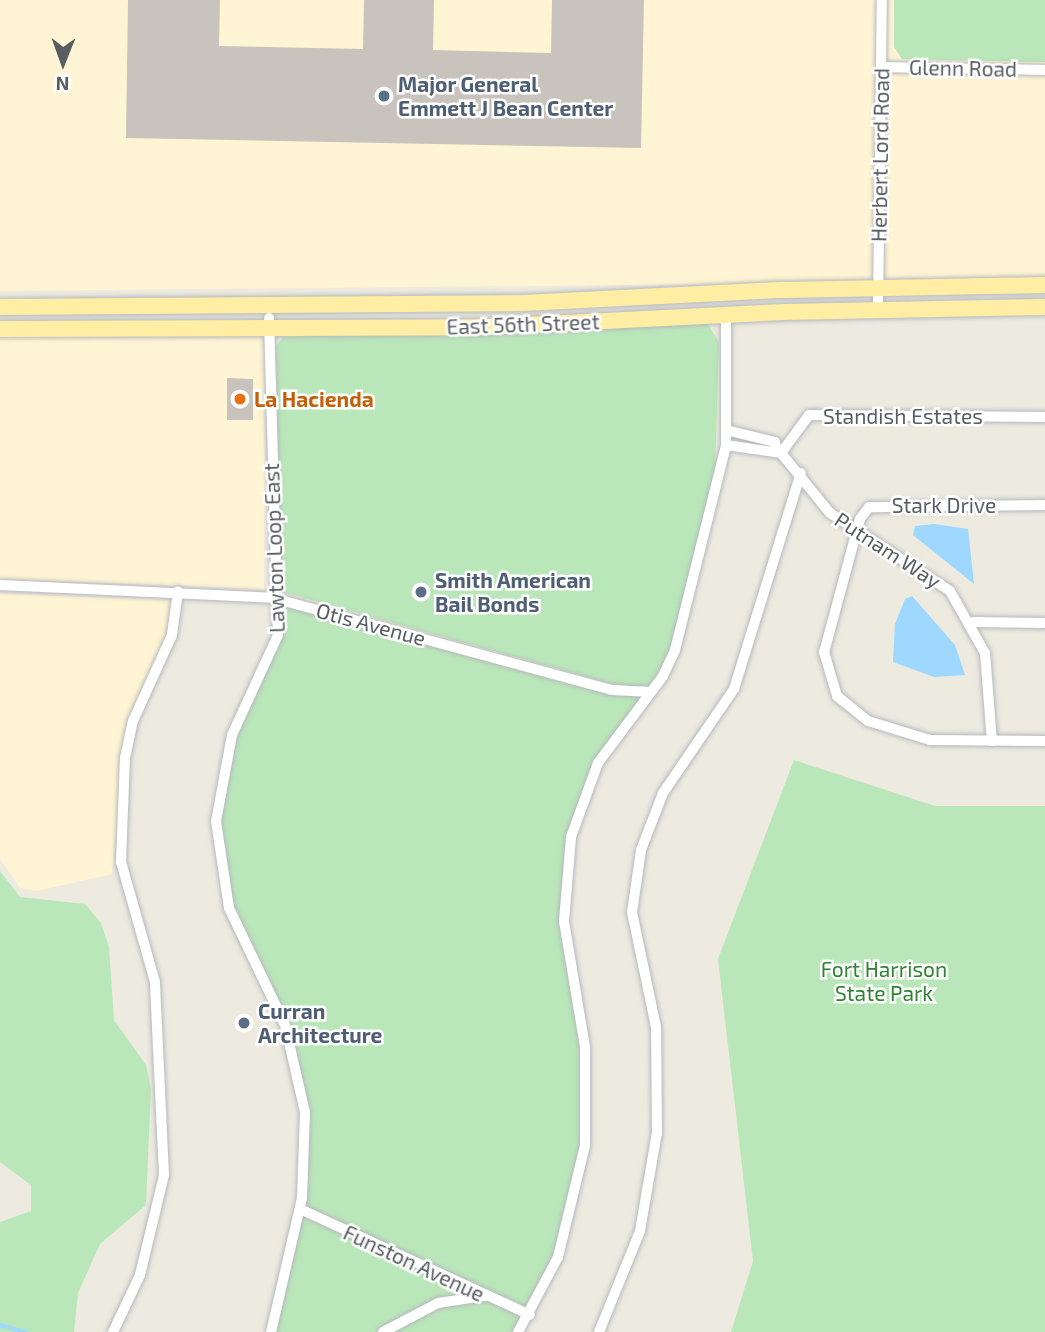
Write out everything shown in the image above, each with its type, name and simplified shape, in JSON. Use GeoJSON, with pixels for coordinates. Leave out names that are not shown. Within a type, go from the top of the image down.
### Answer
{"type":"FeatureCollection","features":[{"type":"Feature","properties":{"kind":"main road","name":"East 56th Street"},"geometry":{"type":"LineString","coordinates":[[0,307],[502,303],[877,287],[1045,285]]}},
{"type":"Feature","properties":{"kind":"main road","name":"East 56th Street"},"geometry":{"type":"LineString","coordinates":[[0,329],[269,324],[485,327],[878,309],[1045,307]]}},
{"type":"Feature","properties":{"kind":"street","name":"Herbert Lord Road"},"geometry":{"type":"LineString","coordinates":[[878,309],[882,0]]}},
{"type":"Feature","properties":{"kind":"street","name":"Glenn Road"},"geometry":{"type":"LineString","coordinates":[[881,66],[1045,70]]}},
{"type":"Feature","properties":{"kind":"street"},"geometry":{"type":"LineString","coordinates":[[518,1332],[530,1315],[568,1227],[586,1130],[584,1037],[564,921],[570,844],[598,763],[652,692],[676,650],[726,445],[726,315]]}},
{"type":"Feature","properties":{"kind":"street","name":"Lawton Loop East"},"geometry":{"type":"LineString","coordinates":[[269,324],[276,644],[232,735],[220,779],[216,836],[234,922],[277,1005],[299,1070],[307,1133],[300,1209],[271,1332]]}},
{"type":"Feature","properties":{"kind":"street","name":"Standish Estates"},"geometry":{"type":"LineString","coordinates":[[779,452],[808,415],[1045,417]]}},
{"type":"Feature","properties":{"kind":"street","name":"Putnam Way"},"geometry":{"type":"LineString","coordinates":[[726,430],[775,442],[779,452],[802,473],[830,513],[940,581],[973,622],[990,678],[992,741]]}},
{"type":"Feature","properties":{"kind":"street"},"geometry":{"type":"LineString","coordinates":[[726,445],[779,452]]}},
{"type":"Feature","properties":{"kind":"street"},"geometry":{"type":"LineString","coordinates":[[599,1332],[640,1231],[657,1133],[657,1041],[633,922],[633,888],[656,806],[734,689],[802,473]]}},
{"type":"Feature","properties":{"kind":"street","name":"Stark Drive"},"geometry":{"type":"LineString","coordinates":[[857,529],[864,512],[878,504],[1045,505]]}},
{"type":"Feature","properties":{"kind":"street"},"geometry":{"type":"LineString","coordinates":[[857,529],[824,642],[826,670],[838,696],[867,721],[921,739],[1045,741]]}},
{"type":"Feature","properties":{"kind":"street","name":"Otis Avenue"},"geometry":{"type":"LineString","coordinates":[[0,585],[273,598],[612,690],[652,692]]}},
{"type":"Feature","properties":{"kind":"street"},"geometry":{"type":"LineString","coordinates":[[113,1332],[140,1275],[164,1175],[155,982],[121,862],[125,758],[133,721],[172,635],[178,592]]}},
{"type":"Feature","properties":{"kind":"street"},"geometry":{"type":"LineString","coordinates":[[973,622],[1045,623]]}},
{"type":"Feature","properties":{"kind":"street","name":"Funston Avenue"},"geometry":{"type":"LineString","coordinates":[[300,1209],[530,1315]]}},
{"type":"Feature","properties":{"kind":"street"},"geometry":{"type":"LineString","coordinates":[[383,1332],[438,1303],[485,1296]]}},
{"type":"Feature","properties":{"kind":"shaded area"},"geometry":{"type":"Polygon","coordinates":[[[0,0],[894,0],[894,47],[911,60],[1045,62],[1045,281],[0,291],[0,0]]]}},
{"type":"Feature","properties":{"kind":"shaded area"},"geometry":{"type":"Polygon","coordinates":[[[0,335],[265,336],[264,589],[0,579],[0,335]]]}},
{"type":"Feature","properties":{"kind":"shaded area"},"geometry":{"type":"Polygon","coordinates":[[[0,594],[172,600],[173,619],[125,745],[112,874],[37,891],[20,888],[0,859],[0,594]]]}},
{"type":"Feature","properties":{"kind":"green space"},"geometry":{"type":"Polygon","coordinates":[[[894,0],[1045,0],[1045,62],[902,59],[894,47],[894,0]]]}},
{"type":"Feature","properties":{"kind":"green space"},"geometry":{"type":"Polygon","coordinates":[[[707,323],[719,342],[715,472],[669,656],[649,685],[627,688],[279,591],[276,346],[283,337],[707,323]]]}},
{"type":"Feature","properties":{"kind":"green space"},"geometry":{"type":"Polygon","coordinates":[[[273,598],[612,690],[652,692],[589,782],[564,883],[588,1099],[568,1227],[518,1332],[271,1332],[306,1154],[292,1045],[242,941],[217,846],[223,764],[274,652],[273,598]]]}},
{"type":"Feature","properties":{"kind":"green space","name":"Fort Harrison State Park"},"geometry":{"type":"Polygon","coordinates":[[[794,760],[935,806],[1045,806],[1045,1332],[731,1332],[753,1261],[718,959],[794,760]]]}},
{"type":"Feature","properties":{"kind":"green space"},"geometry":{"type":"Polygon","coordinates":[[[0,871],[20,897],[85,904],[101,923],[109,947],[114,1020],[146,1065],[151,1089],[146,1205],[100,1244],[78,1293],[74,1332],[0,1332],[0,1222],[31,1211],[31,1185],[0,1162],[0,871]]]}},
{"type":"Feature","properties":{"kind":"water"},"geometry":{"type":"Polygon","coordinates":[[[934,524],[968,529],[974,584],[913,535],[915,526],[934,524]]]}},
{"type":"Feature","properties":{"kind":"water"},"geometry":{"type":"Polygon","coordinates":[[[912,596],[955,645],[965,675],[934,677],[893,662],[895,624],[905,599],[912,596]]]}},
{"type":"Feature","properties":{"kind":"building","name":"Major General Emmett J Bean Center"},"geometry":{"type":"Polygon","coordinates":[[[128,0],[220,0],[219,46],[363,49],[364,0],[434,0],[433,50],[551,53],[552,0],[644,0],[641,148],[126,138],[128,0]]]}},
{"type":"Feature","properties":{"kind":"building","name":"La Hacienda"},"geometry":{"type":"Polygon","coordinates":[[[227,378],[253,379],[253,420],[227,420],[227,378]]]}},
{"type":"Feature","properties":{"kind":"waterway"},"geometry":{"type":"LineString","coordinates":[[0,1325],[26,1332]]}},
{"type":"Feature","properties":{"kind":"place","name":"Major General Emmett J Bean Center"},"geometry":{"type":"Point","coordinates":[384,96]}},
{"type":"Feature","properties":{"kind":"place","name":"La Hacienda"},"geometry":{"type":"Point","coordinates":[240,399]}},
{"type":"Feature","properties":{"kind":"place","name":"Smith American Bail Bonds"},"geometry":{"type":"Point","coordinates":[421,592]}},
{"type":"Feature","properties":{"kind":"place","name":"Curran Architecture"},"geometry":{"type":"Point","coordinates":[244,1023]}}]}
